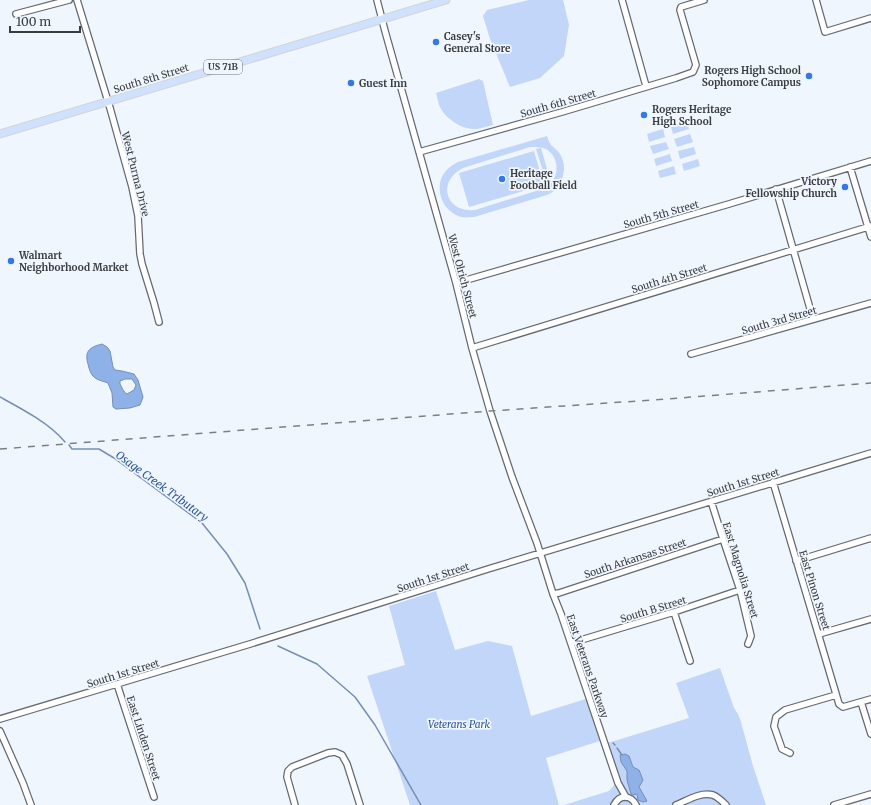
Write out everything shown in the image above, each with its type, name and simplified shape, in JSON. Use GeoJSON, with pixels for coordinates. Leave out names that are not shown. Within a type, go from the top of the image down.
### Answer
{"type":"FeatureCollection","features":[{"type":"Feature","properties":{"kind":"main road","name":"South 8th Street"},"geometry":{"type":"LineString","coordinates":[[0,134],[446,0]]}},
{"type":"Feature","properties":{"kind":"street"},"geometry":{"type":"LineString","coordinates":[[16,14],[69,0]]}},
{"type":"Feature","properties":{"kind":"street","name":"West Purma Drive"},"geometry":{"type":"LineString","coordinates":[[77,0],[108,102],[135,201],[138,216],[140,254],[159,322]]}},
{"type":"Feature","properties":{"kind":"street","name":"West Olrich Street"},"geometry":{"type":"LineString","coordinates":[[378,0],[385,31],[490,411],[540,554]]}},
{"type":"Feature","properties":{"kind":"street"},"geometry":{"type":"LineString","coordinates":[[622,0],[646,86]]}},
{"type":"Feature","properties":{"kind":"street","name":"South 6th Street"},"geometry":{"type":"LineString","coordinates":[[419,152],[562,112],[693,72],[696,65],[680,10],[681,7],[704,0]]}},
{"type":"Feature","properties":{"kind":"street"},"geometry":{"type":"LineString","coordinates":[[816,0],[825,32],[871,18]]}},
{"type":"Feature","properties":{"kind":"street","name":"South 5th Street"},"geometry":{"type":"LineString","coordinates":[[456,284],[871,161]]}},
{"type":"Feature","properties":{"kind":"street"},"geometry":{"type":"LineString","coordinates":[[850,167],[870,227],[871,237]]}},
{"type":"Feature","properties":{"kind":"street"},"geometry":{"type":"LineString","coordinates":[[776,189],[813,319]]}},
{"type":"Feature","properties":{"kind":"street","name":"South 4th Street"},"geometry":{"type":"LineString","coordinates":[[472,348],[870,227]]}},
{"type":"Feature","properties":{"kind":"street","name":"South 3rd Street"},"geometry":{"type":"LineString","coordinates":[[691,354],[871,303]]}},
{"type":"Feature","properties":{"kind":"street","name":"South 1st Street"},"geometry":{"type":"LineString","coordinates":[[0,719],[871,452]]}},
{"type":"Feature","properties":{"kind":"street","name":"East Pinon Street"},"geometry":{"type":"LineString","coordinates":[[773,482],[839,704],[843,707],[861,702]]}},
{"type":"Feature","properties":{"kind":"street","name":"East Magnolia Street"},"geometry":{"type":"LineString","coordinates":[[711,501],[740,590],[751,636],[748,644]]}},
{"type":"Feature","properties":{"kind":"street"},"geometry":{"type":"LineString","coordinates":[[796,561],[871,538]]}},
{"type":"Feature","properties":{"kind":"street","name":"South Arkansas Street"},"geometry":{"type":"LineString","coordinates":[[553,594],[723,539]]}},
{"type":"Feature","properties":{"kind":"street","name":"East Veterans Parkway"},"geometry":{"type":"LineString","coordinates":[[540,554],[618,783],[626,797],[633,800],[636,805]]}},
{"type":"Feature","properties":{"kind":"street","name":"South B Street"},"geometry":{"type":"LineString","coordinates":[[571,643],[674,612],[740,590]]}},
{"type":"Feature","properties":{"kind":"street"},"geometry":{"type":"LineString","coordinates":[[674,612],[690,661]]}},
{"type":"Feature","properties":{"kind":"street"},"geometry":{"type":"LineString","coordinates":[[819,634],[871,619]]}},
{"type":"Feature","properties":{"kind":"street","name":"East Linden Street"},"geometry":{"type":"LineString","coordinates":[[117,684],[154,797]]}},
{"type":"Feature","properties":{"kind":"street"},"geometry":{"type":"LineString","coordinates":[[790,753],[782,749],[774,726],[776,717],[785,710],[836,695]]}},
{"type":"Feature","properties":{"kind":"street"},"geometry":{"type":"LineString","coordinates":[[871,699],[861,702],[871,734]]}},
{"type":"Feature","properties":{"kind":"street"},"geometry":{"type":"LineString","coordinates":[[0,731],[24,783],[31,805]]}},
{"type":"Feature","properties":{"kind":"street"},"geometry":{"type":"LineString","coordinates":[[296,805],[288,778],[288,771],[292,766],[328,753],[335,752],[342,755],[360,805]]}},
{"type":"Feature","properties":{"kind":"street","name":"East Veterans Parkway"},"geometry":{"type":"LineString","coordinates":[[615,803],[618,792],[618,783]]}},
{"type":"Feature","properties":{"kind":"street"},"geometry":{"type":"LineString","coordinates":[[834,805],[871,794]]}},
{"type":"Feature","properties":{"kind":"street"},"geometry":{"type":"LineString","coordinates":[[676,805],[702,795],[714,796],[726,805]]}},
{"type":"Feature","properties":{"kind":"street","name":"East Veterans Parkway"},"geometry":{"type":"LineString","coordinates":[[615,803],[619,799],[626,797]]}},
{"type":"Feature","properties":{"kind":"green space"},"geometry":{"type":"Polygon","coordinates":[[[529,0],[563,0],[569,25],[564,56],[540,78],[510,87],[490,39],[483,16],[487,10],[529,0]]]}},
{"type":"Feature","properties":{"kind":"green space"},"geometry":{"type":"Polygon","coordinates":[[[479,79],[483,81],[493,125],[477,129],[460,126],[445,115],[439,105],[436,93],[479,79]]]}},
{"type":"Feature","properties":{"kind":"green space"},"geometry":{"type":"Polygon","coordinates":[[[687,122],[689,129],[673,134],[671,127],[687,122]]]}},
{"type":"Feature","properties":{"kind":"green space"},"geometry":{"type":"Polygon","coordinates":[[[663,129],[665,137],[649,142],[647,134],[663,129]]]}},
{"type":"Feature","properties":{"kind":"green space"},"geometry":{"type":"Polygon","coordinates":[[[690,134],[693,142],[677,147],[674,139],[690,134]]]}},
{"type":"Feature","properties":{"kind":"green space"},"geometry":{"type":"Polygon","coordinates":[[[547,136],[551,145],[562,158],[564,173],[558,186],[554,191],[547,195],[474,217],[463,217],[454,214],[449,210],[444,204],[440,194],[440,184],[443,175],[451,166],[458,162],[547,136]],[[530,147],[463,168],[449,181],[447,188],[451,202],[457,207],[465,210],[475,210],[546,188],[554,179],[556,174],[557,170],[555,160],[546,149],[540,147],[530,147]]]}},
{"type":"Feature","properties":{"kind":"green space"},"geometry":{"type":"Polygon","coordinates":[[[666,142],[669,149],[653,154],[650,146],[666,142]]]}},
{"type":"Feature","properties":{"kind":"green space"},"geometry":{"type":"Polygon","coordinates":[[[694,147],[696,154],[680,159],[678,151],[694,147]]]}},
{"type":"Feature","properties":{"kind":"green space"},"geometry":{"type":"Polygon","coordinates":[[[541,148],[551,183],[547,184],[536,149],[541,148]]]}},
{"type":"Feature","properties":{"kind":"green space","name":"Heritage Football Field"},"geometry":{"type":"Polygon","coordinates":[[[534,151],[544,185],[469,207],[459,173],[534,151]]]}},
{"type":"Feature","properties":{"kind":"green space"},"geometry":{"type":"Polygon","coordinates":[[[670,154],[672,161],[656,166],[654,159],[670,154]]]}},
{"type":"Feature","properties":{"kind":"green space"},"geometry":{"type":"Polygon","coordinates":[[[698,159],[700,166],[684,171],[682,164],[698,159]]]}},
{"type":"Feature","properties":{"kind":"green space"},"geometry":{"type":"Polygon","coordinates":[[[674,166],[676,174],[660,178],[658,171],[674,166]]]}},
{"type":"Feature","properties":{"kind":"green space","name":"Veterans Park"},"geometry":{"type":"Polygon","coordinates":[[[436,591],[455,650],[488,641],[512,646],[531,716],[589,698],[603,740],[546,758],[559,805],[410,805],[367,676],[405,665],[389,606],[436,591]]]}},
{"type":"Feature","properties":{"kind":"green space"},"geometry":{"type":"Polygon","coordinates":[[[720,668],[734,708],[741,722],[766,805],[564,805],[609,791],[615,784],[602,743],[611,742],[689,718],[676,683],[720,668]]]}},
{"type":"Feature","properties":{"kind":"shaded area"},"geometry":{"type":"Polygon","coordinates":[[[102,344],[110,351],[115,370],[134,374],[138,380],[143,397],[140,405],[130,408],[116,409],[113,407],[112,393],[108,383],[94,377],[88,366],[87,356],[89,350],[102,344]],[[132,379],[120,381],[124,392],[127,394],[134,390],[136,385],[132,379]]]}},
{"type":"Feature","properties":{"kind":"shaded area"},"geometry":{"type":"Polygon","coordinates":[[[625,754],[629,756],[633,767],[639,770],[643,780],[639,787],[647,801],[643,802],[638,800],[637,794],[631,794],[627,780],[627,771],[621,762],[620,755],[625,754]]]}},
{"type":"Feature","properties":{"kind":"waterway","name":"Osage Creek Tributary"},"geometry":{"type":"LineString","coordinates":[[0,397],[43,423],[59,435],[65,442]]}},
{"type":"Feature","properties":{"kind":"waterway","name":"Osage Creek Tributary"},"geometry":{"type":"LineString","coordinates":[[69,445],[72,449],[99,449],[114,458],[202,523],[227,554],[245,583],[260,629]]}},
{"type":"Feature","properties":{"kind":"waterway","name":"Osage Creek Tributary"},"geometry":{"type":"LineString","coordinates":[[278,646],[317,664],[355,697],[375,725],[421,805]]}},
{"type":"Feature","properties":{"kind":"waterway"},"geometry":{"type":"LineString","coordinates":[[617,748],[622,755]]}},
{"type":"Feature","properties":{"kind":"railway"},"geometry":{"type":"LineString","coordinates":[[0,449],[871,383]]}},
{"type":"Feature","properties":{"kind":"place","name":"Casey's General Store"},"geometry":{"type":"Point","coordinates":[436,42]}},
{"type":"Feature","properties":{"kind":"place","name":"Rogers High School Sophomore Campus"},"geometry":{"type":"Point","coordinates":[809,76]}},
{"type":"Feature","properties":{"kind":"place","name":"Guest Inn"},"geometry":{"type":"Point","coordinates":[351,83]}},
{"type":"Feature","properties":{"kind":"place","name":"Rogers Heritage High School"},"geometry":{"type":"Point","coordinates":[644,115]}},
{"type":"Feature","properties":{"kind":"place","name":"Heritage Football Field"},"geometry":{"type":"Point","coordinates":[502,179]}},
{"type":"Feature","properties":{"kind":"place","name":"Victory Fellowship Church"},"geometry":{"type":"Point","coordinates":[845,187]}},
{"type":"Feature","properties":{"kind":"place","name":"Walmart Neighborhood Market"},"geometry":{"type":"Point","coordinates":[11,261]}}]}
